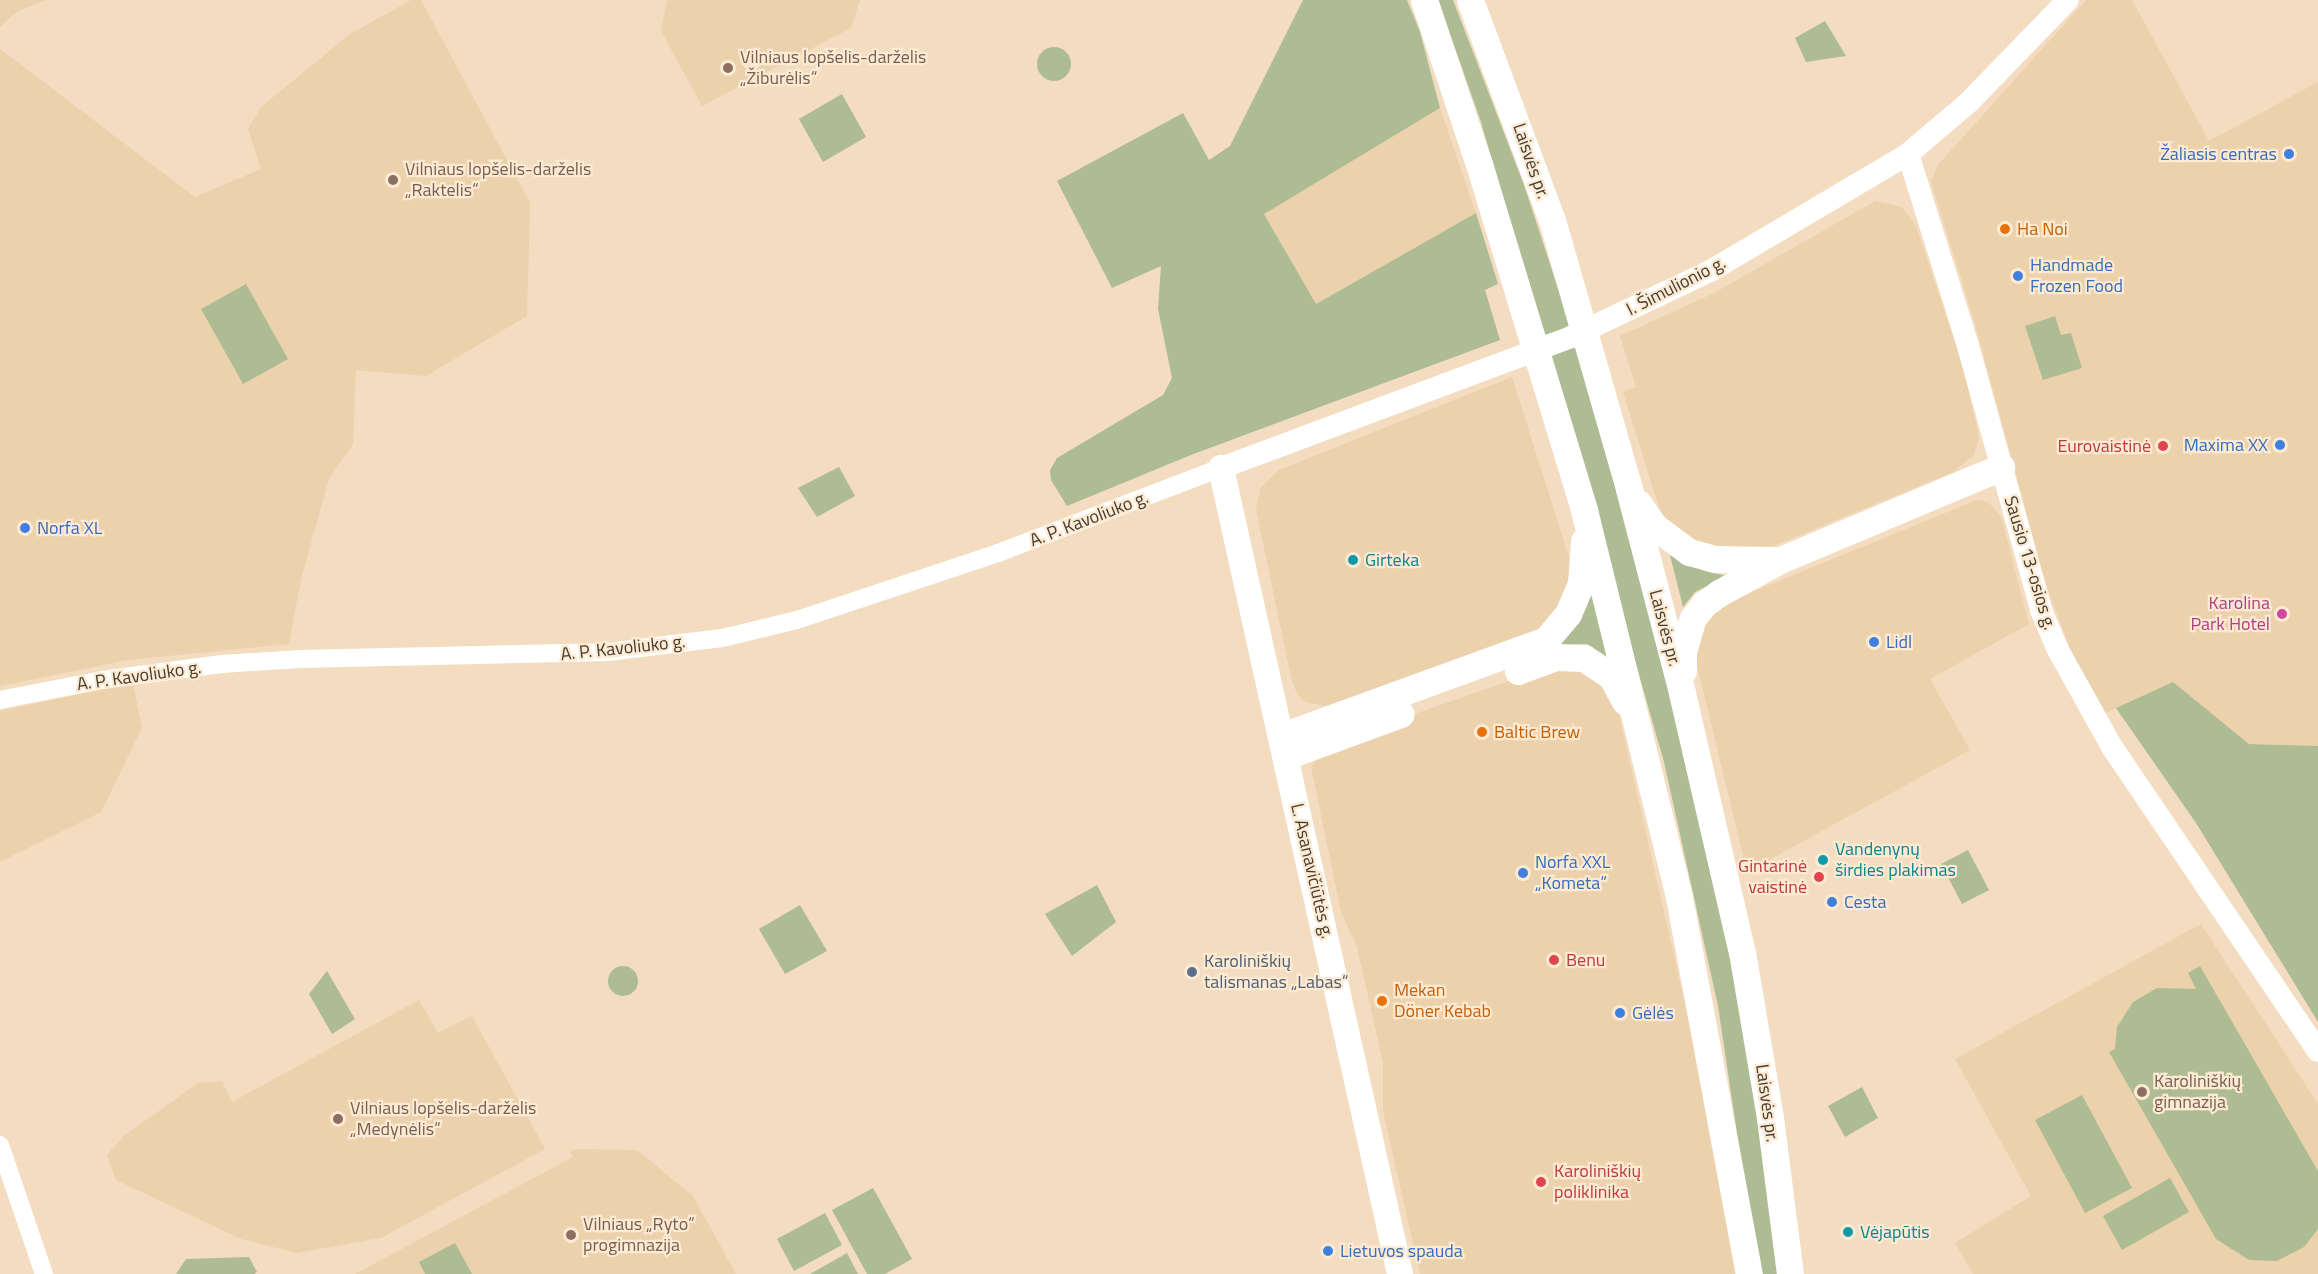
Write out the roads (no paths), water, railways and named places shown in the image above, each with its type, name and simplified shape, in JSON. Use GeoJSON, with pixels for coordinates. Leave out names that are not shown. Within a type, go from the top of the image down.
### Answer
{"type":"FeatureCollection","features":[{"type":"Feature","properties":{"kind":"main road"},"geometry":{"type":"LineString","coordinates":[[1424,0],[1558,417],[1584,510],[1638,724],[1704,1018],[1749,1274]]}},
{"type":"Feature","properties":{"kind":"main road","name":"Laisvės pr."},"geometry":{"type":"LineString","coordinates":[[1470,0],[1552,220],[1629,489],[1682,693],[1744,963],[1770,1118],[1790,1274]]}},
{"type":"Feature","properties":{"kind":"main road"},"geometry":{"type":"LineString","coordinates":[[1682,693],[1683,652],[1693,618],[1712,598],[1780,560],[2001,467]]}},
{"type":"Feature","properties":{"kind":"main road","name":"L. Asanavičiūtės g."},"geometry":{"type":"LineString","coordinates":[[1221,468],[1400,1274]]}},
{"type":"Feature","properties":{"kind":"main road"},"geometry":{"type":"LineString","coordinates":[[1629,489],[1654,526],[1689,552],[1723,560],[1780,560]]}},
{"type":"Feature","properties":{"kind":"main road"},"geometry":{"type":"LineString","coordinates":[[1284,746],[1546,640],[1568,614],[1581,584],[1584,510]]}},
{"type":"Feature","properties":{"kind":"main road"},"geometry":{"type":"LineString","coordinates":[[1284,746],[1556,657],[1584,658],[1599,666],[1611,676],[1638,724]]}},
{"type":"Feature","properties":{"kind":"street","name":"I. Šimulionio g."},"geometry":{"type":"LineString","coordinates":[[1221,468],[1571,337],[1663,295],[1908,154],[1969,102],[2068,0]]}},
{"type":"Feature","properties":{"kind":"street","name":"Sausio 13-osios g."},"geometry":{"type":"LineString","coordinates":[[1908,154],[1968,346],[2041,609],[2082,700],[2318,1051]]}},
{"type":"Feature","properties":{"kind":"street","name":"A. P. Kavoliuko g."},"geometry":{"type":"LineString","coordinates":[[0,700],[102,680],[222,664],[300,659],[608,652],[722,638],[797,620],[987,557],[1221,468]]}},
{"type":"Feature","properties":{"kind":"street"},"geometry":{"type":"LineString","coordinates":[[0,1145],[44,1274]]}},
{"type":"Feature","properties":{"kind":"place","name":"Vilniaus lopšelis-darželis „Žiburėlis“"},"geometry":{"type":"Point","coordinates":[728,68]}},
{"type":"Feature","properties":{"kind":"place","name":"Žaliasis centras"},"geometry":{"type":"Point","coordinates":[2289,154]}},
{"type":"Feature","properties":{"kind":"place","name":"Vilniaus lopšelis-darželis „Raktelis“"},"geometry":{"type":"Point","coordinates":[393,180]}},
{"type":"Feature","properties":{"kind":"place","name":"Ha Noi"},"geometry":{"type":"Point","coordinates":[2005,229]}},
{"type":"Feature","properties":{"kind":"place","name":"Handmade Frozen Food"},"geometry":{"type":"Point","coordinates":[2018,276]}},
{"type":"Feature","properties":{"kind":"place","name":"Maxima XX"},"geometry":{"type":"Point","coordinates":[2280,445]}},
{"type":"Feature","properties":{"kind":"place","name":"Eurovaistinė"},"geometry":{"type":"Point","coordinates":[2163,446]}},
{"type":"Feature","properties":{"kind":"place","name":"Norfa XL"},"geometry":{"type":"Point","coordinates":[25,528]}},
{"type":"Feature","properties":{"kind":"place","name":"Girteka"},"geometry":{"type":"Point","coordinates":[1353,560]}},
{"type":"Feature","properties":{"kind":"place","name":"Karolina Park Hotel"},"geometry":{"type":"Point","coordinates":[2282,614]}},
{"type":"Feature","properties":{"kind":"place","name":"Lidl"},"geometry":{"type":"Point","coordinates":[1874,642]}},
{"type":"Feature","properties":{"kind":"place","name":"Baltic Brew"},"geometry":{"type":"Point","coordinates":[1482,732]}},
{"type":"Feature","properties":{"kind":"place","name":"Vandenynų širdies plakimas"},"geometry":{"type":"Point","coordinates":[1823,860]}},
{"type":"Feature","properties":{"kind":"place","name":"Norfa XXL „Kometa“"},"geometry":{"type":"Point","coordinates":[1523,873]}},
{"type":"Feature","properties":{"kind":"place","name":"Gintarinė vaistinė"},"geometry":{"type":"Point","coordinates":[1819,877]}},
{"type":"Feature","properties":{"kind":"place","name":"Cesta"},"geometry":{"type":"Point","coordinates":[1832,902]}},
{"type":"Feature","properties":{"kind":"place","name":"Benu"},"geometry":{"type":"Point","coordinates":[1554,960]}},
{"type":"Feature","properties":{"kind":"place","name":"Karoliniškių talismanas „Labas“"},"geometry":{"type":"Point","coordinates":[1192,972]}},
{"type":"Feature","properties":{"kind":"place","name":"Mekan Döner Kebab"},"geometry":{"type":"Point","coordinates":[1382,1001]}},
{"type":"Feature","properties":{"kind":"place","name":"Gėlės"},"geometry":{"type":"Point","coordinates":[1620,1013]}},
{"type":"Feature","properties":{"kind":"place","name":"Karoliniškių gimnazija"},"geometry":{"type":"Point","coordinates":[2142,1092]}},
{"type":"Feature","properties":{"kind":"place","name":"Vilniaus lopšelis-darželis „Medynėlis“"},"geometry":{"type":"Point","coordinates":[338,1119]}},
{"type":"Feature","properties":{"kind":"place","name":"Karoliniškių poliklinika"},"geometry":{"type":"Point","coordinates":[1541,1182]}},
{"type":"Feature","properties":{"kind":"place","name":"Vėjapūtis"},"geometry":{"type":"Point","coordinates":[1848,1232]}},
{"type":"Feature","properties":{"kind":"place","name":"Vilniaus „Ryto“ progimnazija"},"geometry":{"type":"Point","coordinates":[571,1235]}},
{"type":"Feature","properties":{"kind":"place","name":"Lietuvos spauda"},"geometry":{"type":"Point","coordinates":[1328,1251]}}]}
